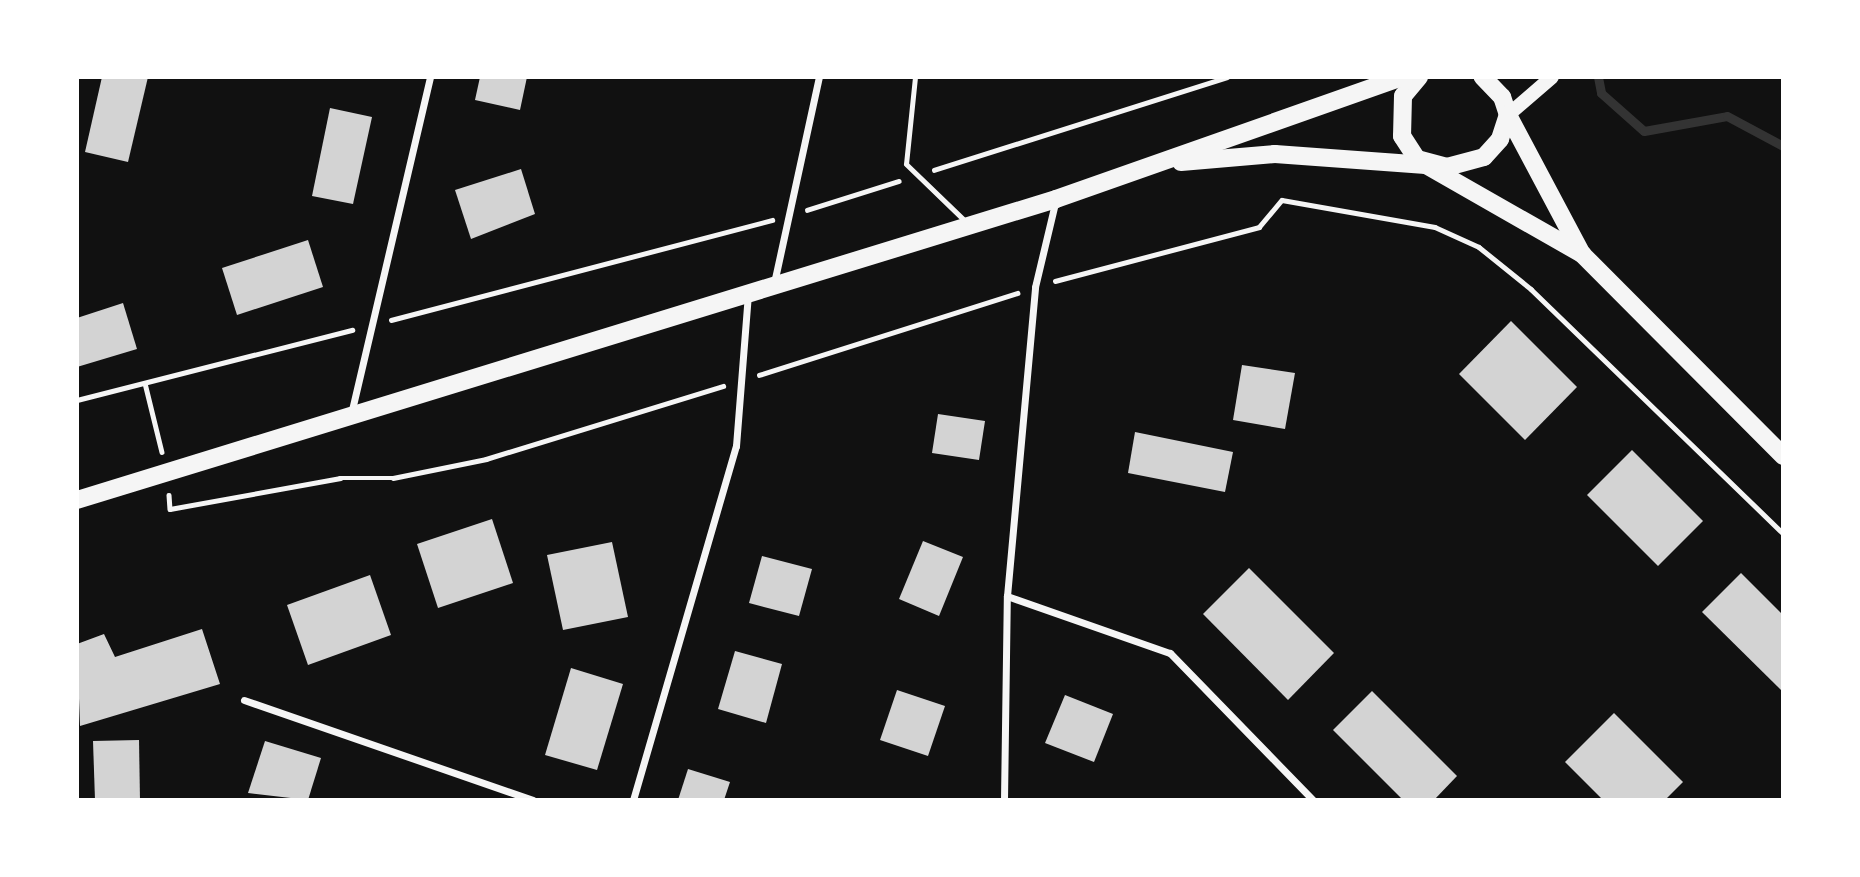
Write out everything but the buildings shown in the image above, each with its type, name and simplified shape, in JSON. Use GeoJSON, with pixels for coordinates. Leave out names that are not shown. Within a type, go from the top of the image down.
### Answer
{"type":"FeatureCollection","features":[{"type":"Feature","properties":{"kind":"main road"},"geometry":{"type":"LineString","coordinates":[[77,500],[351,418],[774,283],[1056,199],[1162,164],[1402,77]]}},
{"type":"Feature","properties":{"kind":"main road"},"geometry":{"type":"LineString","coordinates":[[1419,77],[1403,96],[1399,122],[1408,149],[1426,165],[1582,254],[1783,456]]}},
{"type":"Feature","properties":{"kind":"main road"},"geometry":{"type":"LineString","coordinates":[[1483,77],[1502,97],[1508,115],[1582,254]]}},
{"type":"Feature","properties":{"kind":"main road"},"geometry":{"type":"LineString","coordinates":[[1162,164],[1275,153],[1426,165],[1483,157],[1500,139],[1508,115],[1552,77]]}},
{"type":"Feature","properties":{"kind":"street"},"geometry":{"type":"LineString","coordinates":[[351,418],[430,77]]}},
{"type":"Feature","properties":{"kind":"street"},"geometry":{"type":"LineString","coordinates":[[774,283],[792,214],[819,77]]}},
{"type":"Feature","properties":{"kind":"street"},"geometry":{"type":"LineString","coordinates":[[1004,800],[1007,596],[1035,287],[1056,199]]}},
{"type":"Feature","properties":{"kind":"street"},"geometry":{"type":"LineString","coordinates":[[633,800],[736,446],[748,293]]}},
{"type":"Feature","properties":{"kind":"street"},"geometry":{"type":"LineString","coordinates":[[1007,596],[1170,653],[1314,800]]}},
{"type":"Feature","properties":{"kind":"street"},"geometry":{"type":"LineString","coordinates":[[244,700],[533,800]]}},
{"type":"Feature","properties":{"kind":"lane"},"geometry":{"type":"LineString","coordinates":[[915,77],[906,164],[968,224]]}},
{"type":"Feature","properties":{"kind":"path"},"geometry":{"type":"LineString","coordinates":[[924,173],[1227,77]]}},
{"type":"Feature","properties":{"kind":"path"},"geometry":{"type":"LineString","coordinates":[[77,400],[792,214],[911,177]]}},
{"type":"Feature","properties":{"kind":"path"},"geometry":{"type":"LineString","coordinates":[[145,383],[167,471],[170,509]]}},
{"type":"Feature","properties":{"kind":"waterway"},"geometry":{"type":"LineString","coordinates":[[1598,77],[1601,93],[1644,131],[1727,116],[1783,146]]}}]}
